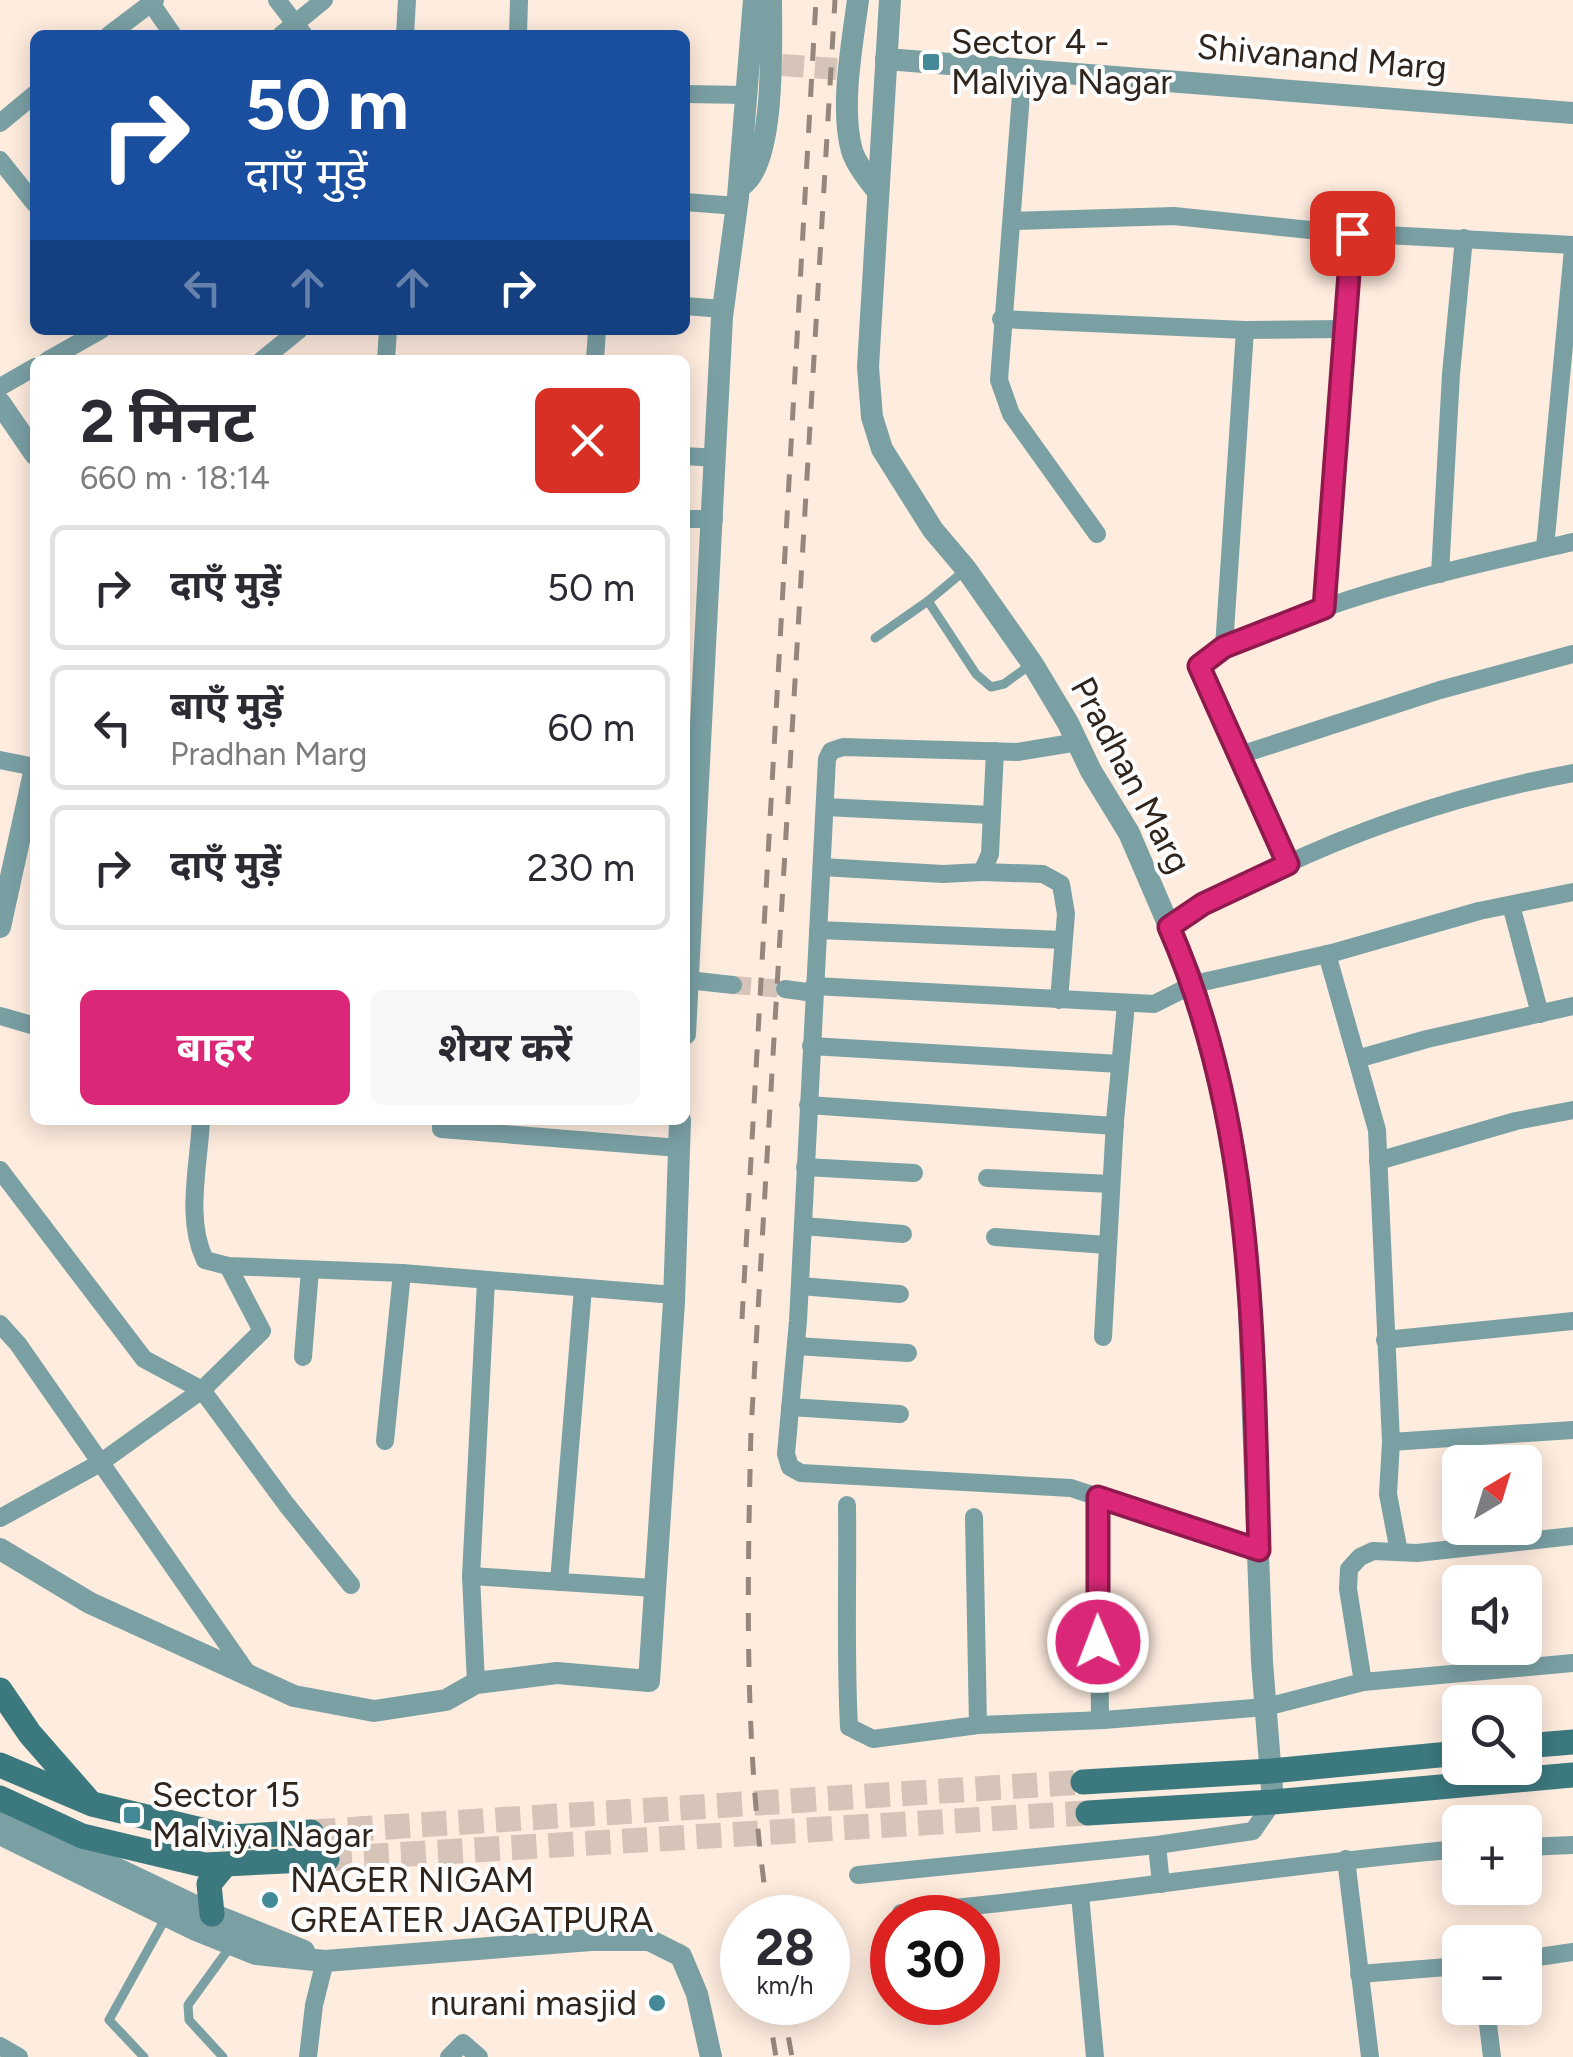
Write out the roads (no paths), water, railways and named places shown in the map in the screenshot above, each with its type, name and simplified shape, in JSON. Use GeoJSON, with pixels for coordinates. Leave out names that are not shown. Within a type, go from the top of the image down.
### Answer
{"type":"FeatureCollection","features":[{"type":"Feature","properties":{"kind":"main road"},"geometry":{"type":"LineString","coordinates":[[0,1690],[30,1734],[92,1804]]}},
{"type":"Feature","properties":{"kind":"main road"},"geometry":{"type":"LineString","coordinates":[[1542,1745],[1573,1742]]}},
{"type":"Feature","properties":{"kind":"main road"},"geometry":{"type":"LineString","coordinates":[[1083,1782],[1442,1754]]}},
{"type":"Feature","properties":{"kind":"main road"},"geometry":{"type":"LineString","coordinates":[[0,1765],[92,1804],[231,1837],[311,1832]]}},
{"type":"Feature","properties":{"kind":"main road"},"geometry":{"type":"LineString","coordinates":[[1088,1813],[1273,1802],[1573,1775]]}},
{"type":"Feature","properties":{"kind":"main road"},"geometry":{"type":"LineString","coordinates":[[0,1798],[82,1836],[152,1855],[222,1867],[327,1860]]}},
{"type":"Feature","properties":{"kind":"main road"},"geometry":{"type":"LineString","coordinates":[[212,1914],[209,1884],[222,1867]]}},
{"type":"Feature","properties":{"kind":"street"},"geometry":{"type":"LineString","coordinates":[[278,0],[293,30]]}},
{"type":"Feature","properties":{"kind":"street"},"geometry":{"type":"LineString","coordinates":[[294,30],[324,0]]}},
{"type":"Feature","properties":{"kind":"street"},"geometry":{"type":"LineString","coordinates":[[406,30],[407,0]]}},
{"type":"Feature","properties":{"kind":"street"},"geometry":{"type":"LineString","coordinates":[[518,30],[519,0]]}},
{"type":"Feature","properties":{"kind":"street"},"geometry":{"type":"LineString","coordinates":[[690,858],[692,775],[714,519],[723,309],[738,196],[754,0]]}},
{"type":"Feature","properties":{"kind":"street"},"geometry":{"type":"LineString","coordinates":[[690,201],[738,196],[752,175],[764,136],[776,64],[771,0]]}},
{"type":"Feature","properties":{"kind":"street"},"geometry":{"type":"LineString","coordinates":[[858,0],[844,69],[848,125],[852,153],[878,192]]}},
{"type":"Feature","properties":{"kind":"street","name":"Pradhan Marg"},"geometry":{"type":"LineString","coordinates":[[890,0],[868,367],[872,416],[882,449],[933,530],[966,569],[1032,664],[1078,742],[1129,833],[1194,984],[1230,1129],[1247,1254],[1273,1802]]}},
{"type":"Feature","properties":{"kind":"street"},"geometry":{"type":"LineString","coordinates":[[115,30],[153,1],[170,30]]}},
{"type":"Feature","properties":{"kind":"street","name":"Shivanand Marg"},"geometry":{"type":"LineString","coordinates":[[886,58],[1573,112]]}},
{"type":"Feature","properties":{"kind":"street"},"geometry":{"type":"LineString","coordinates":[[1022,69],[999,380],[1011,414],[1096,534]]}},
{"type":"Feature","properties":{"kind":"street"},"geometry":{"type":"LineString","coordinates":[[690,94],[747,96]]}},
{"type":"Feature","properties":{"kind":"street"},"geometry":{"type":"LineString","coordinates":[[0,123],[30,98]]}},
{"type":"Feature","properties":{"kind":"street"},"geometry":{"type":"LineString","coordinates":[[0,160],[30,198]]}},
{"type":"Feature","properties":{"kind":"street"},"geometry":{"type":"LineString","coordinates":[[1012,221],[1174,216],[1352,233],[1573,247],[1546,548]]}},
{"type":"Feature","properties":{"kind":"street"},"geometry":{"type":"LineString","coordinates":[[1324,608],[1352,233]]}},
{"type":"Feature","properties":{"kind":"street"},"geometry":{"type":"LineString","coordinates":[[1440,574],[1451,374],[1464,238]]}},
{"type":"Feature","properties":{"kind":"street"},"geometry":{"type":"LineString","coordinates":[[690,306],[723,309]]}},
{"type":"Feature","properties":{"kind":"street"},"geometry":{"type":"LineString","coordinates":[[1001,319],[1245,330],[1343,329]]}},
{"type":"Feature","properties":{"kind":"street"},"geometry":{"type":"LineString","coordinates":[[1224,647],[1245,330]]}},
{"type":"Feature","properties":{"kind":"street"},"geometry":{"type":"LineString","coordinates":[[57,355],[92,335]]}},
{"type":"Feature","properties":{"kind":"street"},"geometry":{"type":"LineString","coordinates":[[270,355],[293,335]]}},
{"type":"Feature","properties":{"kind":"street"},"geometry":{"type":"LineString","coordinates":[[0,387],[30,371]]}},
{"type":"Feature","properties":{"kind":"street"},"geometry":{"type":"LineString","coordinates":[[0,403],[30,447]]}},
{"type":"Feature","properties":{"kind":"street"},"geometry":{"type":"LineString","coordinates":[[690,456],[716,458]]}},
{"type":"Feature","properties":{"kind":"street"},"geometry":{"type":"LineString","coordinates":[[690,519],[714,519]]}},
{"type":"Feature","properties":{"kind":"street"},"geometry":{"type":"LineString","coordinates":[[1288,864],[1199,666],[1224,647],[1324,608],[1440,574],[1573,542]]}},
{"type":"Feature","properties":{"kind":"street"},"geometry":{"type":"LineString","coordinates":[[1240,755],[1440,690],[1573,654]]}},
{"type":"Feature","properties":{"kind":"street"},"geometry":{"type":"LineString","coordinates":[[1078,742],[1017,752],[842,747],[831,751],[827,759],[800,1286],[786,1454],[790,1467],[801,1473],[1071,1488],[1259,1550]]}},
{"type":"Feature","properties":{"kind":"street"},"geometry":{"type":"LineString","coordinates":[[982,872],[990,854],[995,751]]}},
{"type":"Feature","properties":{"kind":"street"},"geometry":{"type":"LineString","coordinates":[[0,760],[30,767]]}},
{"type":"Feature","properties":{"kind":"street"},"geometry":{"type":"LineString","coordinates":[[1169,927],[1203,904],[1342,838],[1441,804],[1573,773]]}},
{"type":"Feature","properties":{"kind":"street"},"geometry":{"type":"LineString","coordinates":[[0,926],[30,791]]}},
{"type":"Feature","properties":{"kind":"street"},"geometry":{"type":"LineString","coordinates":[[826,807],[991,814]]}},
{"type":"Feature","properties":{"kind":"street"},"geometry":{"type":"LineString","coordinates":[[822,867],[943,874],[1042,874],[1061,884],[1066,914],[1059,1000]]}},
{"type":"Feature","properties":{"kind":"street"},"geometry":{"type":"LineString","coordinates":[[784,990],[1154,1004],[1194,984],[1327,954],[1479,911],[1573,892]]}},
{"type":"Feature","properties":{"kind":"street"},"geometry":{"type":"LineString","coordinates":[[1511,906],[1540,1014]]}},
{"type":"Feature","properties":{"kind":"street"},"geometry":{"type":"LineString","coordinates":[[818,930],[1064,940]]}},
{"type":"Feature","properties":{"kind":"street"},"geometry":{"type":"LineString","coordinates":[[1327,954],[1377,1130],[1391,1442],[1388,1494],[1398,1552]]}},
{"type":"Feature","properties":{"kind":"street"},"geometry":{"type":"LineString","coordinates":[[690,980],[733,984]]}},
{"type":"Feature","properties":{"kind":"street"},"geometry":{"type":"LineString","coordinates":[[1103,1337],[1126,1004]]}},
{"type":"Feature","properties":{"kind":"street"},"geometry":{"type":"LineString","coordinates":[[1357,1058],[1573,1006]]}},
{"type":"Feature","properties":{"kind":"street"},"geometry":{"type":"LineString","coordinates":[[0,1016],[30,1025]]}},
{"type":"Feature","properties":{"kind":"street"},"geometry":{"type":"LineString","coordinates":[[811,1046],[1120,1064]]}},
{"type":"Feature","properties":{"kind":"street"},"geometry":{"type":"LineString","coordinates":[[808,1105],[1115,1126]]}},
{"type":"Feature","properties":{"kind":"street"},"geometry":{"type":"LineString","coordinates":[[1378,1161],[1516,1120],[1572,1114]]}},
{"type":"Feature","properties":{"kind":"street"},"geometry":{"type":"LineString","coordinates":[[201,1125],[195,1217],[196,1241],[205,1260],[228,1266],[402,1273],[674,1295]]}},
{"type":"Feature","properties":{"kind":"street"},"geometry":{"type":"LineString","coordinates":[[442,1125],[441,1130],[679,1148]]}},
{"type":"Feature","properties":{"kind":"street"},"geometry":{"type":"LineString","coordinates":[[0,1549],[90,1603],[294,1696],[374,1712],[446,1700],[476,1683],[557,1673],[649,1681],[674,1295],[680,1125]]}},
{"type":"Feature","properties":{"kind":"street"},"geometry":{"type":"LineString","coordinates":[[805,1167],[914,1174]]}},
{"type":"Feature","properties":{"kind":"street"},"geometry":{"type":"LineString","coordinates":[[0,1170],[144,1359],[202,1390],[351,1585]]}},
{"type":"Feature","properties":{"kind":"street"},"geometry":{"type":"LineString","coordinates":[[987,1178],[1111,1184]]}},
{"type":"Feature","properties":{"kind":"street"},"geometry":{"type":"LineString","coordinates":[[803,1226],[903,1234]]}},
{"type":"Feature","properties":{"kind":"street"},"geometry":{"type":"LineString","coordinates":[[996,1238],[1107,1246]]}},
{"type":"Feature","properties":{"kind":"street"},"geometry":{"type":"LineString","coordinates":[[0,1518],[100,1463],[202,1390],[262,1331],[228,1266]]}},
{"type":"Feature","properties":{"kind":"street"},"geometry":{"type":"LineString","coordinates":[[303,1356],[310,1270]]}},
{"type":"Feature","properties":{"kind":"street"},"geometry":{"type":"LineString","coordinates":[[384,1441],[402,1273]]}},
{"type":"Feature","properties":{"kind":"street"},"geometry":{"type":"LineString","coordinates":[[476,1683],[471,1576],[486,1281]]}},
{"type":"Feature","properties":{"kind":"street"},"geometry":{"type":"LineString","coordinates":[[800,1286],[900,1294]]}},
{"type":"Feature","properties":{"kind":"street"},"geometry":{"type":"LineString","coordinates":[[559,1582],[583,1288]]}},
{"type":"Feature","properties":{"kind":"street"},"geometry":{"type":"LineString","coordinates":[[1386,1340],[1573,1321]]}},
{"type":"Feature","properties":{"kind":"street"},"geometry":{"type":"LineString","coordinates":[[0,1324],[18,1344],[250,1677]]}},
{"type":"Feature","properties":{"kind":"street"},"geometry":{"type":"LineString","coordinates":[[796,1346],[908,1353]]}},
{"type":"Feature","properties":{"kind":"street"},"geometry":{"type":"LineString","coordinates":[[790,1407],[900,1414]]}},
{"type":"Feature","properties":{"kind":"street"},"geometry":{"type":"LineString","coordinates":[[1391,1442],[1573,1430]]}},
{"type":"Feature","properties":{"kind":"street"},"geometry":{"type":"LineString","coordinates":[[1098,1497],[1100,1720]]}},
{"type":"Feature","properties":{"kind":"street"},"geometry":{"type":"LineString","coordinates":[[847,1505],[845,1662],[849,1727],[873,1739],[978,1725],[1266,1707],[1363,1682],[1573,1663]]}},
{"type":"Feature","properties":{"kind":"street"},"geometry":{"type":"LineString","coordinates":[[974,1517],[978,1725]]}},
{"type":"Feature","properties":{"kind":"street"},"geometry":{"type":"LineString","coordinates":[[1363,1682],[1348,1589],[1349,1570],[1360,1557],[1372,1551],[1417,1553],[1573,1536]]}},
{"type":"Feature","properties":{"kind":"street"},"geometry":{"type":"LineString","coordinates":[[471,1576],[654,1588]]}},
{"type":"Feature","properties":{"kind":"street"},"geometry":{"type":"LineString","coordinates":[[858,1875],[1157,1845],[1253,1831],[1273,1802]]}},
{"type":"Feature","properties":{"kind":"street"},"geometry":{"type":"LineString","coordinates":[[1,1831],[326,1960]]}},
{"type":"Feature","properties":{"kind":"street"},"geometry":{"type":"LineString","coordinates":[[1,1831],[167,1916],[256,1954],[326,1960],[591,1940],[649,1940],[681,1956],[697,1994],[712,2057]]}},
{"type":"Feature","properties":{"kind":"street"},"geometry":{"type":"LineString","coordinates":[[1157,1845],[1161,1884]]}},
{"type":"Feature","properties":{"kind":"street"},"geometry":{"type":"LineString","coordinates":[[1542,1846],[1573,1845]]}},
{"type":"Feature","properties":{"kind":"street"},"geometry":{"type":"LineString","coordinates":[[1000,1903],[1346,1859],[1442,1851]]}},
{"type":"Feature","properties":{"kind":"street"},"geometry":{"type":"LineString","coordinates":[[1346,1859],[1370,2057]]}},
{"type":"Feature","properties":{"kind":"street"},"geometry":{"type":"LineString","coordinates":[[1080,1895],[1096,2057]]}},
{"type":"Feature","properties":{"kind":"street"},"geometry":{"type":"LineString","coordinates":[[1542,1956],[1573,1952]]}},
{"type":"Feature","properties":{"kind":"street"},"geometry":{"type":"LineString","coordinates":[[308,2057],[314,2005],[326,1960]]}},
{"type":"Feature","properties":{"kind":"street"},"geometry":{"type":"LineString","coordinates":[[1359,1974],[1442,1967]]}},
{"type":"Feature","properties":{"kind":"street"},"geometry":{"type":"LineString","coordinates":[[1488,2025],[1492,2057]]}},
{"type":"Feature","properties":{"kind":"street"},"geometry":{"type":"LineString","coordinates":[[449,2057],[463,2044],[479,2057]]}},
{"type":"Feature","properties":{"kind":"street"},"geometry":{"type":"LineString","coordinates":[[0,2046],[20,2057]]}},
{"type":"Feature","properties":{"kind":"lane"},"geometry":{"type":"LineString","coordinates":[[874,638],[928,602],[966,569]]}},
{"type":"Feature","properties":{"kind":"lane"},"geometry":{"type":"LineString","coordinates":[[928,602],[976,674],[990,687],[1004,684],[1032,664]]}},
{"type":"Feature","properties":{"kind":"lane"},"geometry":{"type":"LineString","coordinates":[[144,2057],[109,2020],[167,1916]]}},
{"type":"Feature","properties":{"kind":"lane"},"geometry":{"type":"LineString","coordinates":[[222,2057],[186,2013],[232,1944]]}},
{"type":"Feature","properties":{"kind":"tunnel"},"geometry":{"type":"LineString","coordinates":[[782,65],[838,69]]}},
{"type":"Feature","properties":{"kind":"tunnel"},"geometry":{"type":"LineString","coordinates":[[733,985],[785,989]]}},
{"type":"Feature","properties":{"kind":"tunnel"},"geometry":{"type":"LineString","coordinates":[[311,1832],[1083,1782]]}},
{"type":"Feature","properties":{"kind":"tunnel"},"geometry":{"type":"LineString","coordinates":[[327,1859],[1088,1813]]}},
{"type":"Feature","properties":{"kind":"railway"},"geometry":{"type":"LineString","coordinates":[[742,1319],[816,0]]}},
{"type":"Feature","properties":{"kind":"railway"},"geometry":{"type":"LineString","coordinates":[[766,1895],[751,1735],[748,1613],[751,1430],[835,0]]}},
{"type":"Feature","properties":{"kind":"railway"},"geometry":{"type":"LineString","coordinates":[[771,2025],[776,2057]]}},
{"type":"Feature","properties":{"kind":"railway"},"geometry":{"type":"LineString","coordinates":[[786,2025],[792,2057]]}},
{"type":"Feature","properties":{"kind":"place","name":"Sector 4 - Malviya Nagar"},"geometry":{"type":"Point","coordinates":[931,62]}},
{"type":"Feature","properties":{"kind":"place","name":"Sector 15 Malviya Nagar"},"geometry":{"type":"Point","coordinates":[132,1815]}},
{"type":"Feature","properties":{"kind":"place","name":"NAGER NIGAM GREATER JAGATPURA"},"geometry":{"type":"Point","coordinates":[270,1900]}},
{"type":"Feature","properties":{"kind":"place","name":"nurani masjid"},"geometry":{"type":"Point","coordinates":[657,2003]}}]}
